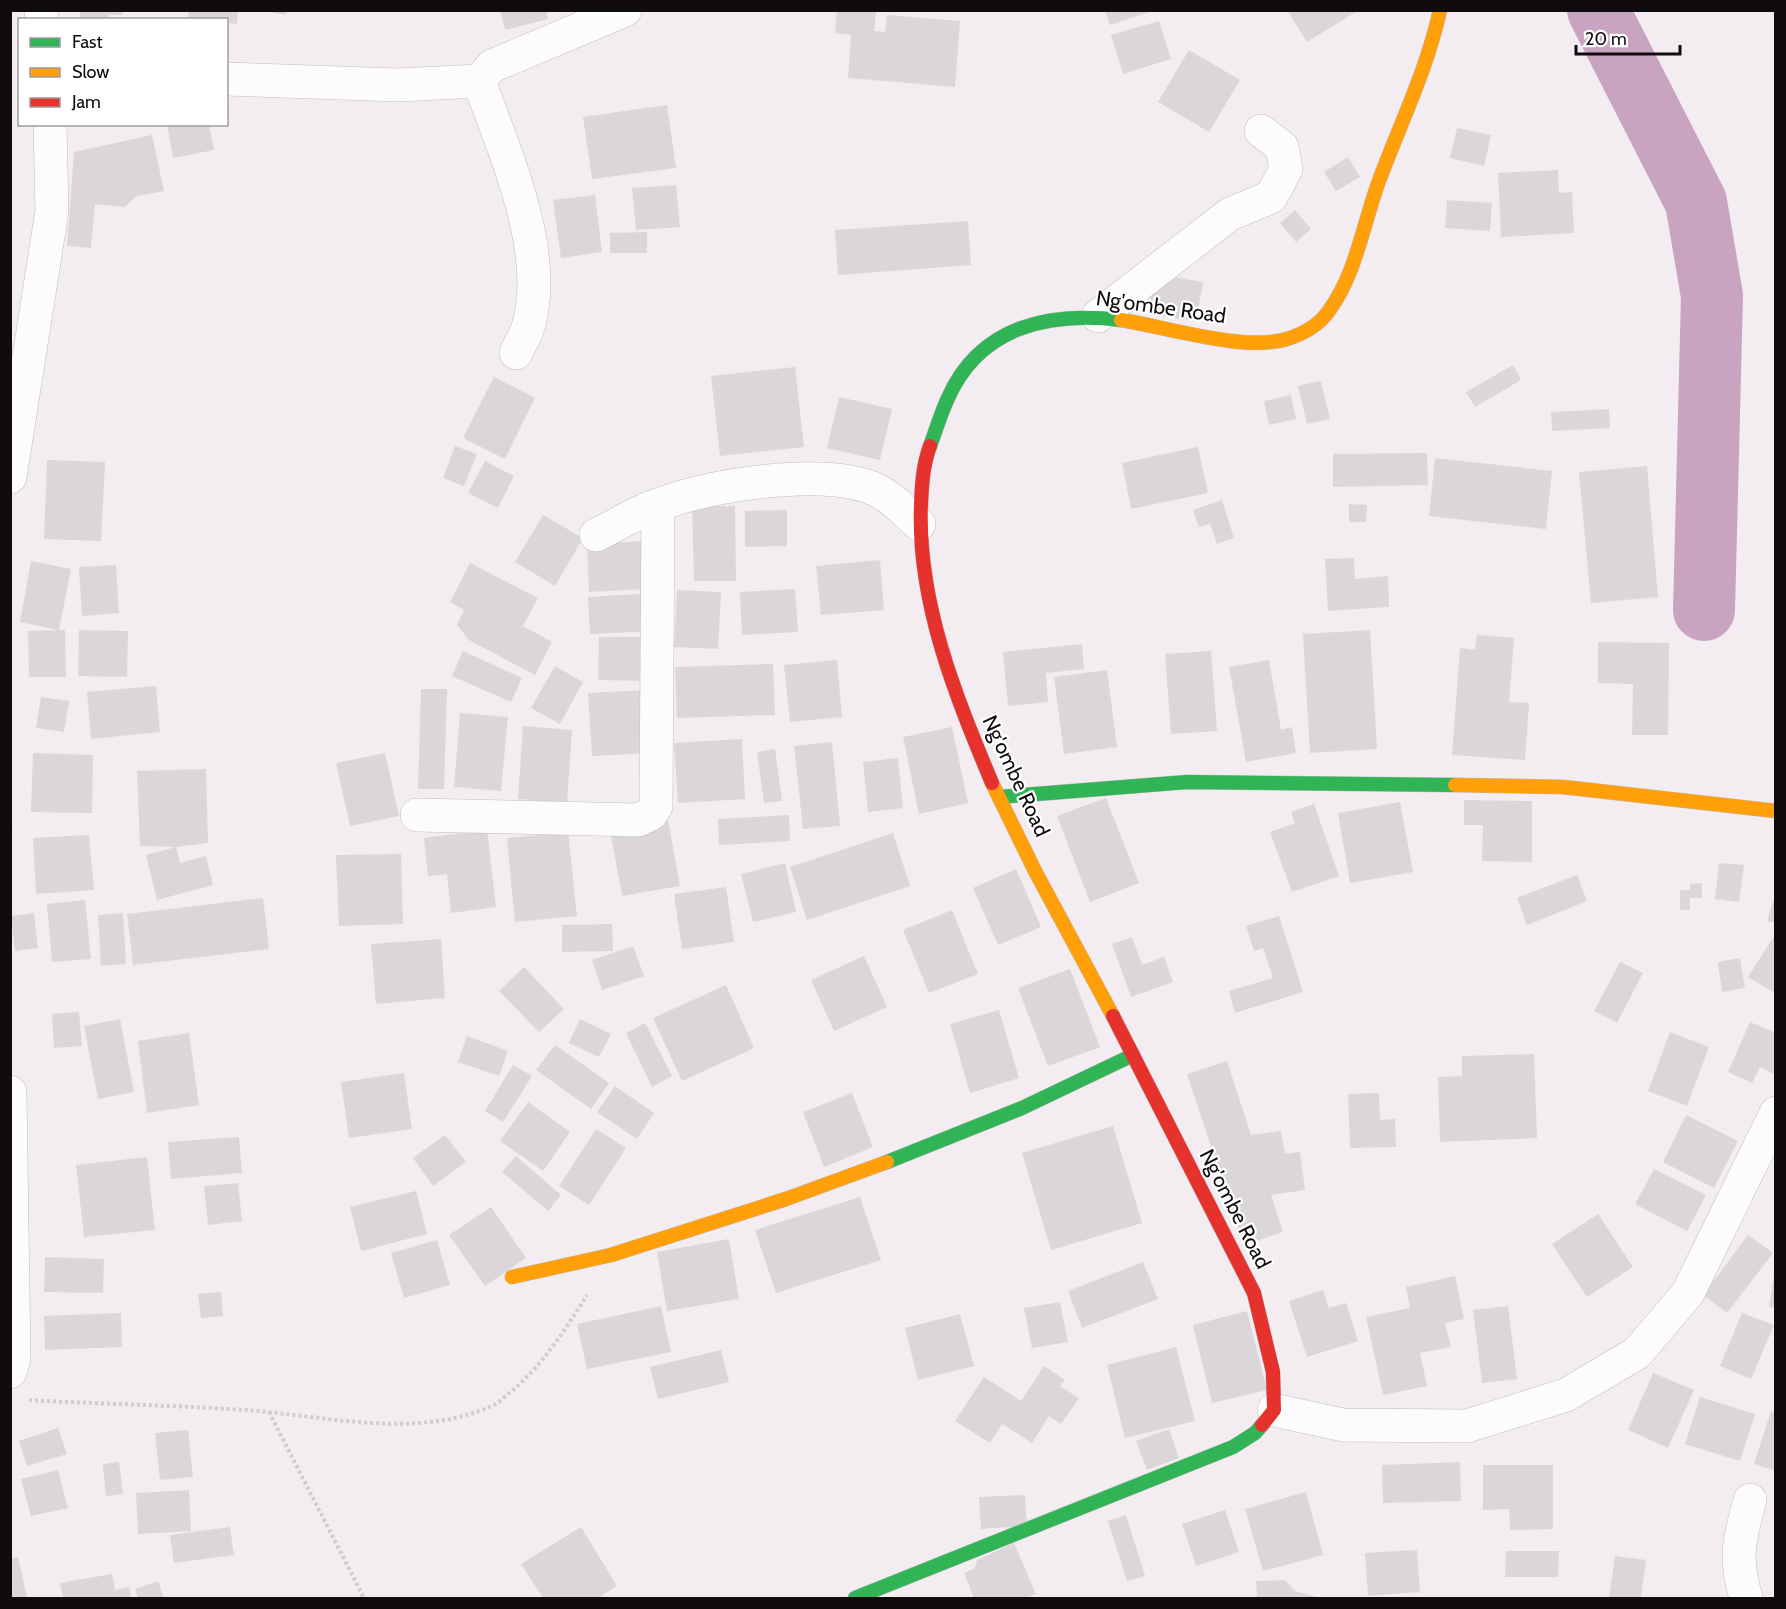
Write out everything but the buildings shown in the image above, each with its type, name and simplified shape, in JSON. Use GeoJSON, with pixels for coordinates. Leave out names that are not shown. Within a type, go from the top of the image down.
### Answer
{"type":"FeatureCollection","features":[{"type":"Feature","properties":{"kind":"street"},"geometry":{"type":"LineString","coordinates":[[228,79],[398,85],[479,81],[492,66],[625,10]]}},
{"type":"Feature","properties":{"kind":"street","name":"Ng'ombe Road"},"geometry":{"type":"LineString","coordinates":[[1274,1410],[1273,1372],[1254,1293],[999,797],[951,682],[931,614],[919,524],[923,470],[936,418],[968,365],[1006,334],[1046,321],[1098,316],[1269,343],[1301,335],[1328,315],[1345,281],[1379,181],[1426,62],[1440,10]]}},
{"type":"Feature","properties":{"kind":"street"},"geometry":{"type":"LineString","coordinates":[[479,81],[525,206],[535,288],[529,325],[516,353]]}},
{"type":"Feature","properties":{"kind":"street"},"geometry":{"type":"LineString","coordinates":[[10,477],[52,211],[50,126]]}},
{"type":"Feature","properties":{"kind":"street"},"geometry":{"type":"LineString","coordinates":[[1098,316],[1230,214],[1271,197],[1286,169],[1282,147],[1260,131]]}},
{"type":"Feature","properties":{"kind":"street"},"geometry":{"type":"LineString","coordinates":[[596,535],[658,505],[732,487],[801,479],[839,480],[868,487],[892,499],[919,524]]}},
{"type":"Feature","properties":{"kind":"street"},"geometry":{"type":"LineString","coordinates":[[417,815],[638,820],[651,814],[656,806],[658,505]]}},
{"type":"Feature","properties":{"kind":"street"},"geometry":{"type":"LineString","coordinates":[[999,797],[1187,782],[1563,786],[1750,806],[1776,811]]}},
{"type":"Feature","properties":{"kind":"street"},"geometry":{"type":"LineString","coordinates":[[512,1277],[611,1255],[764,1207],[954,1137],[1022,1108],[1133,1055]]}},
{"type":"Feature","properties":{"kind":"street"},"geometry":{"type":"LineString","coordinates":[[10,1092],[16,1386]]}},
{"type":"Feature","properties":{"kind":"street"},"geometry":{"type":"LineString","coordinates":[[855,1599],[1233,1447],[1255,1433],[1274,1410],[1343,1425],[1467,1426],[1566,1395],[1637,1353],[1688,1293],[1776,1113]]}},
{"type":"Feature","properties":{"kind":"street"},"geometry":{"type":"LineString","coordinates":[[1746,1599],[1739,1574],[1737,1547],[1750,1500]]}},
{"type":"Feature","properties":{"kind":"path"},"geometry":{"type":"LineString","coordinates":[[16,1386],[358,1423],[406,1423],[449,1419],[495,1404],[526,1379],[555,1346],[611,1255]]}},
{"type":"Feature","properties":{"kind":"path"},"geometry":{"type":"LineString","coordinates":[[268,1412],[364,1599]]}},
{"type":"Feature","properties":{"kind":"waterway"},"geometry":{"type":"LineString","coordinates":[[1598,10],[1696,202],[1712,296],[1704,610]]}},
{"type":"Feature","properties":{"kind":"traffic: fast"},"geometry":{"type":"LineString","coordinates":[[930,446],[945,404],[962,374],[979,354],[998,339],[1043,322],[1069,318],[1121,320]]}},
{"type":"Feature","properties":{"kind":"traffic: fast"},"geometry":{"type":"LineString","coordinates":[[999,797],[1187,782],[1455,785]]}},
{"type":"Feature","properties":{"kind":"traffic: fast"},"geometry":{"type":"LineString","coordinates":[[887,1162],[1022,1108],[1133,1055]]}},
{"type":"Feature","properties":{"kind":"traffic: fast"},"geometry":{"type":"LineString","coordinates":[[855,1598],[1233,1447],[1255,1433],[1262,1425]]}},
{"type":"Feature","properties":{"kind":"traffic: slow"},"geometry":{"type":"LineString","coordinates":[[1121,320],[1227,341],[1249,342],[1287,339],[1304,332],[1320,321],[1338,298],[1346,282],[1379,181],[1428,54],[1440,10]]}},
{"type":"Feature","properties":{"kind":"traffic: slow"},"geometry":{"type":"LineString","coordinates":[[992,783],[1035,871],[1113,1016]]}},
{"type":"Feature","properties":{"kind":"traffic: slow"},"geometry":{"type":"LineString","coordinates":[[1455,785],[1563,787],[1776,811]]}},
{"type":"Feature","properties":{"kind":"traffic: slow"},"geometry":{"type":"LineString","coordinates":[[512,1277],[611,1255],[786,1199],[887,1162]]}},
{"type":"Feature","properties":{"kind":"traffic: jam"},"geometry":{"type":"LineString","coordinates":[[930,446],[924,467],[921,504],[921,540],[925,576],[932,612],[952,681],[992,783]]}},
{"type":"Feature","properties":{"kind":"traffic: jam"},"geometry":{"type":"LineString","coordinates":[[1113,1016],[1254,1293],[1273,1372],[1274,1410],[1262,1425]]}}]}
